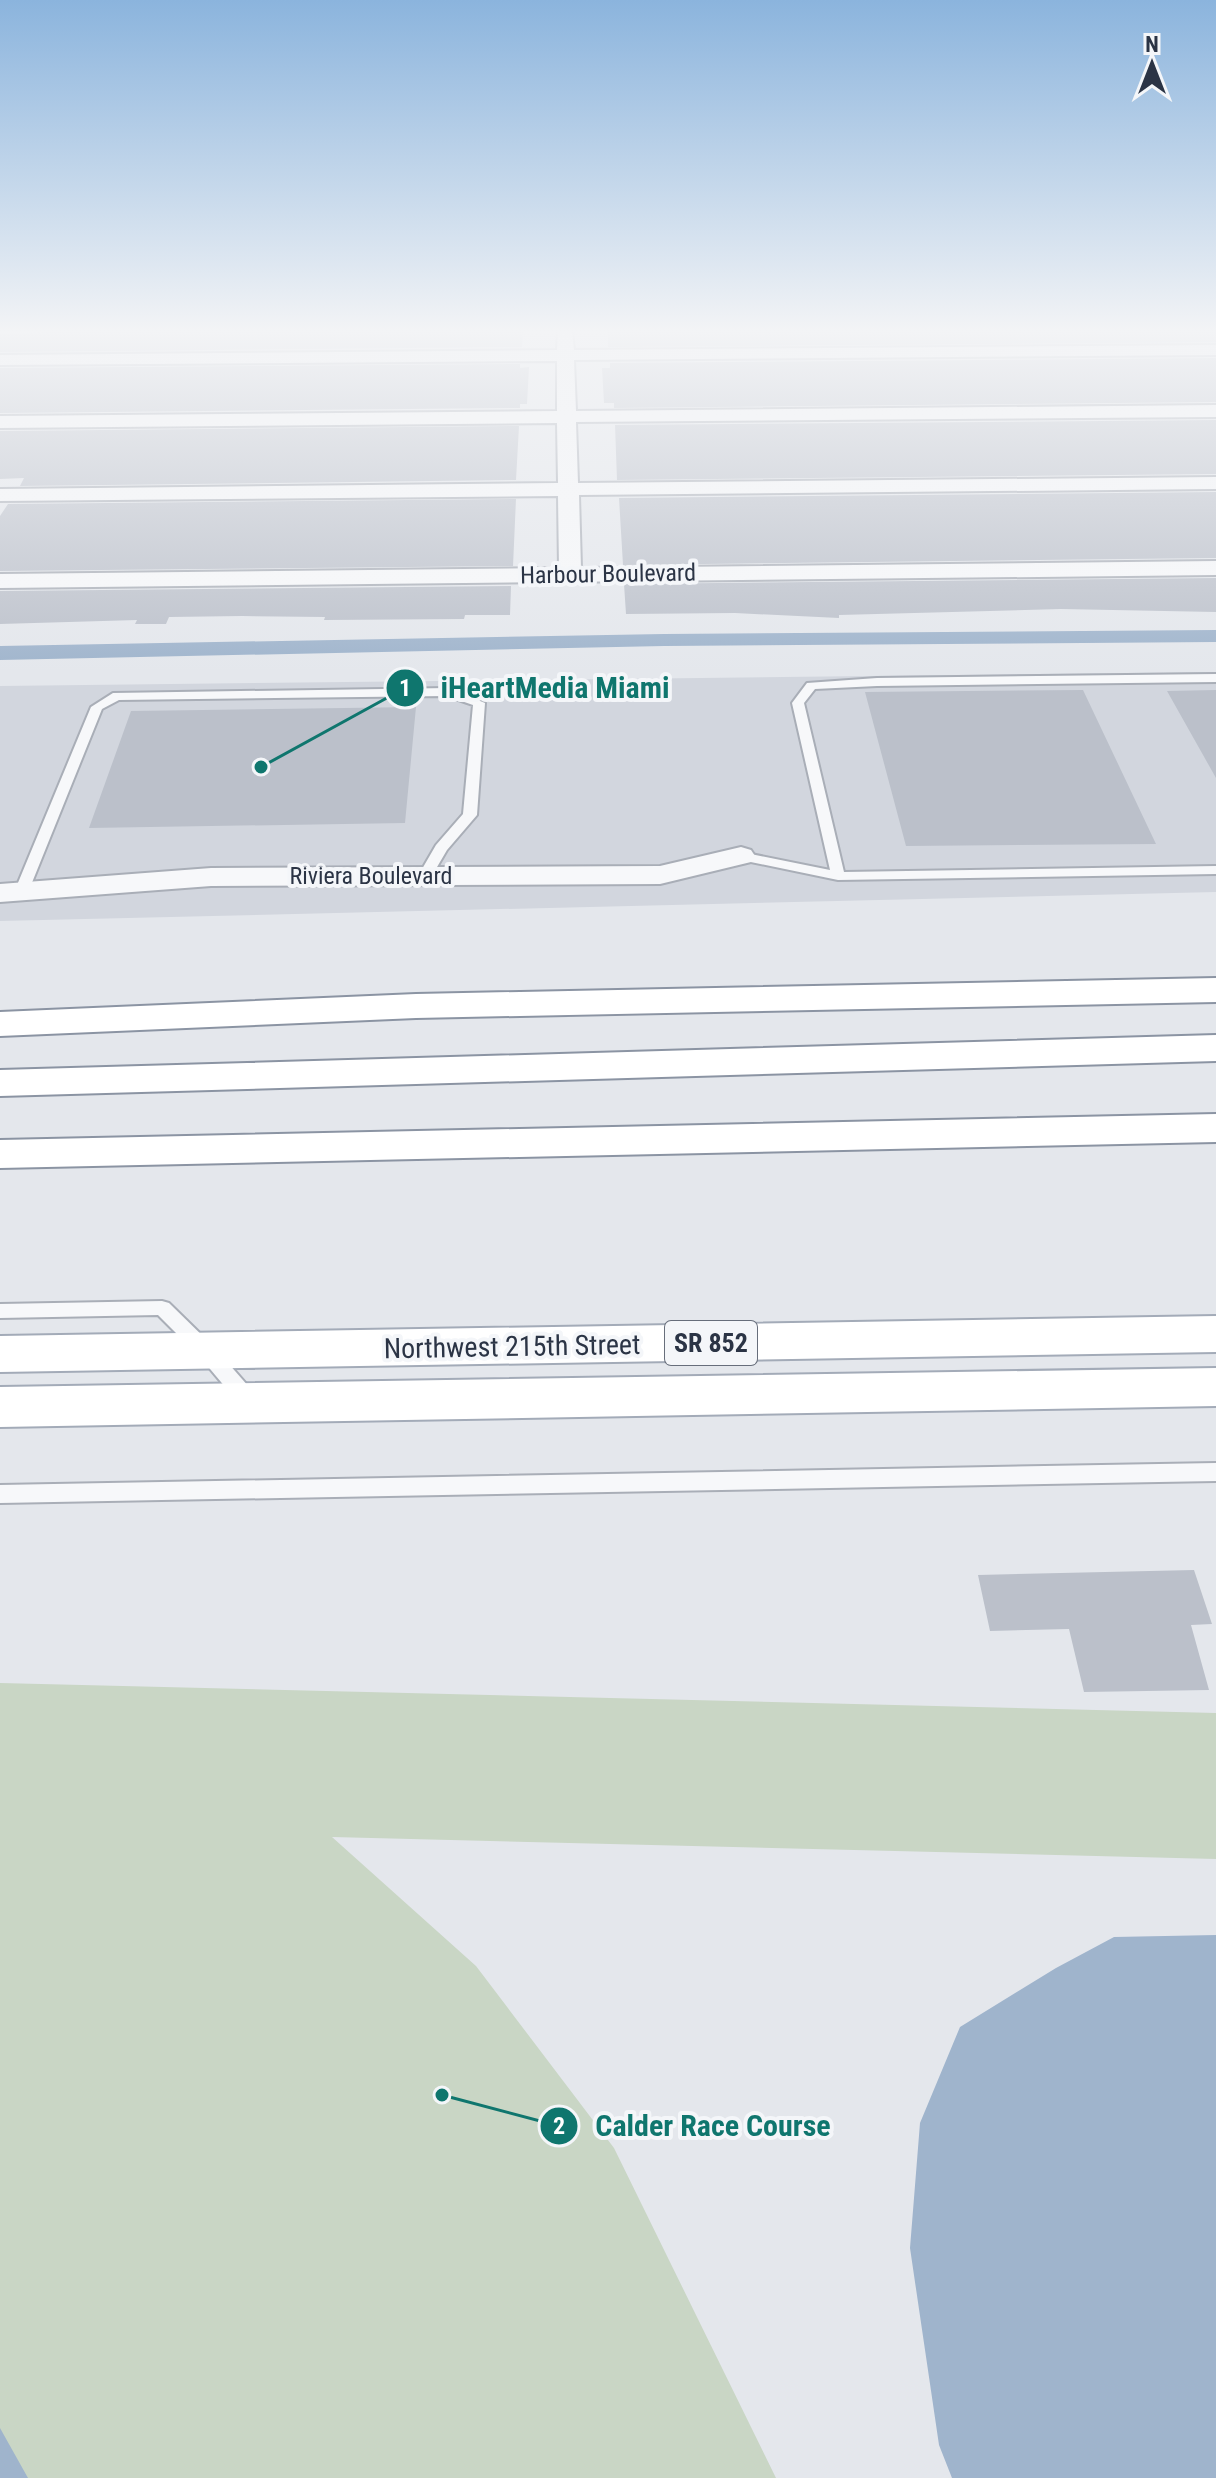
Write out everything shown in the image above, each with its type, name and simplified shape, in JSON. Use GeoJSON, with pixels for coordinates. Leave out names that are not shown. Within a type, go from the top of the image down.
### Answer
{"type":"FeatureCollection","features":[{"type":"Feature","properties":{"kind":"main road"},"geometry":{"type":"LineString","coordinates":[[0,1024],[416,1006],[1216,964]]}},
{"type":"Feature","properties":{"kind":"main road"},"geometry":{"type":"LineString","coordinates":[[416,1006],[1216,990]]}},
{"type":"Feature","properties":{"kind":"main road"},"geometry":{"type":"LineString","coordinates":[[0,1083],[1211,1047]]}},
{"type":"Feature","properties":{"kind":"main road"},"geometry":{"type":"LineString","coordinates":[[353,1148],[965,1105],[1216,1098]]}},
{"type":"Feature","properties":{"kind":"main road"},"geometry":{"type":"LineString","coordinates":[[0,1154],[1216,1128]]}},
{"type":"Feature","properties":{"kind":"main road","name":"Northwest 215th Street"},"geometry":{"type":"LineString","coordinates":[[0,1354],[1216,1334]]}},
{"type":"Feature","properties":{"kind":"main road","name":"Northwest 215th Street"},"geometry":{"type":"LineString","coordinates":[[0,1407],[1216,1387]]}},
{"type":"Feature","properties":{"kind":"street"},"geometry":{"type":"LineString","coordinates":[[567,446],[570,575]]}},
{"type":"Feature","properties":{"kind":"street"},"geometry":{"type":"LineString","coordinates":[[0,495],[1216,483]]}},
{"type":"Feature","properties":{"kind":"street","name":"Harbour Boulevard"},"geometry":{"type":"LineString","coordinates":[[0,581],[1216,568]]}},
{"type":"Feature","properties":{"kind":"street","name":"Riviera Boulevard"},"geometry":{"type":"LineString","coordinates":[[11,892],[211,877],[660,875],[741,856]]}},
{"type":"Feature","properties":{"kind":"lane"},"geometry":{"type":"LineString","coordinates":[[838,876],[798,703],[811,686],[877,682],[1216,678]]}},
{"type":"Feature","properties":{"kind":"lane"},"geometry":{"type":"LineString","coordinates":[[11,892],[97,707],[117,696],[448,692],[479,703],[470,815],[441,848],[425,876]]}},
{"type":"Feature","properties":{"kind":"lane"},"geometry":{"type":"LineString","coordinates":[[741,856],[838,876],[1216,870]]}},
{"type":"Feature","properties":{"kind":"lane"},"geometry":{"type":"LineString","coordinates":[[0,1311],[162,1308],[207,1352],[250,1403]]}},
{"type":"Feature","properties":{"kind":"lane"},"geometry":{"type":"LineString","coordinates":[[0,1494],[1216,1472]]}},
{"type":"Feature","properties":{"kind":"shaded area"},"geometry":{"type":"Polygon","coordinates":[[[1216,672],[1216,892],[0,921],[0,686],[1216,672]]]}},
{"type":"Feature","properties":{"kind":"green space"},"geometry":{"type":"Polygon","coordinates":[[[0,1683],[1216,1713],[1216,1859],[332,1837],[476,1966],[614,2148],[776,2478],[0,2478],[0,1683]]]}},
{"type":"Feature","properties":{"kind":"water"},"geometry":{"type":"Polygon","coordinates":[[[1216,1935],[1216,2478],[952,2478],[939,2445],[910,2248],[920,2123],[960,2027],[1056,1968],[1114,1937],[1216,1935]]]}},
{"type":"Feature","properties":{"kind":"water"},"geometry":{"type":"Polygon","coordinates":[[[0,2428],[28,2478],[0,2478],[0,2428]]]}},
{"type":"Feature","properties":{"kind":"building"},"geometry":{"type":"Polygon","coordinates":[[[0,446],[518,446],[516,480],[20,486],[24,478],[0,479],[0,446]]]}},
{"type":"Feature","properties":{"kind":"building"},"geometry":{"type":"Polygon","coordinates":[[[616,446],[1216,446],[1216,474],[617,480],[616,446]]]}},
{"type":"Feature","properties":{"kind":"building"},"geometry":{"type":"Polygon","coordinates":[[[1216,492],[1216,558],[623,565],[619,498],[1216,492]]]}},
{"type":"Feature","properties":{"kind":"building"},"geometry":{"type":"Polygon","coordinates":[[[516,499],[513,566],[0,571],[0,516],[8,504],[516,499]]]}},
{"type":"Feature","properties":{"kind":"building"},"geometry":{"type":"Polygon","coordinates":[[[1216,578],[1216,612],[1061,609],[839,615],[839,618],[735,613],[626,614],[624,584],[1216,578]]]}},
{"type":"Feature","properties":{"kind":"building"},"geometry":{"type":"Polygon","coordinates":[[[511,586],[510,615],[465,615],[464,619],[324,620],[325,617],[242,616],[169,617],[166,624],[135,624],[137,620],[0,624],[0,591],[511,586]]]}},
{"type":"Feature","properties":{"kind":"building"},"geometry":{"type":"Polygon","coordinates":[[[1083,690],[1156,844],[906,846],[865,692],[1083,690]]]}},
{"type":"Feature","properties":{"kind":"building"},"geometry":{"type":"Polygon","coordinates":[[[1216,690],[1216,778],[1167,691],[1216,690]]]}},
{"type":"Feature","properties":{"kind":"building"},"geometry":{"type":"Polygon","coordinates":[[[416,707],[405,823],[89,828],[131,711],[416,707]]]}},
{"type":"Feature","properties":{"kind":"building"},"geometry":{"type":"Polygon","coordinates":[[[1194,1570],[1212,1624],[1191,1625],[1209,1690],[1084,1692],[1069,1629],[990,1631],[978,1575],[1194,1570]]]}},
{"type":"Feature","properties":{"kind":"waterway"},"geometry":{"type":"LineString","coordinates":[[0,653],[664,640],[1216,636]]}},
{"type":"Feature","properties":{"kind":"place","name":"iHeartMedia Miami"},"geometry":{"type":"Point","coordinates":[261,767]}},
{"type":"Feature","properties":{"kind":"place","name":"Calder Race Course"},"geometry":{"type":"Point","coordinates":[442,2095]}}]}
